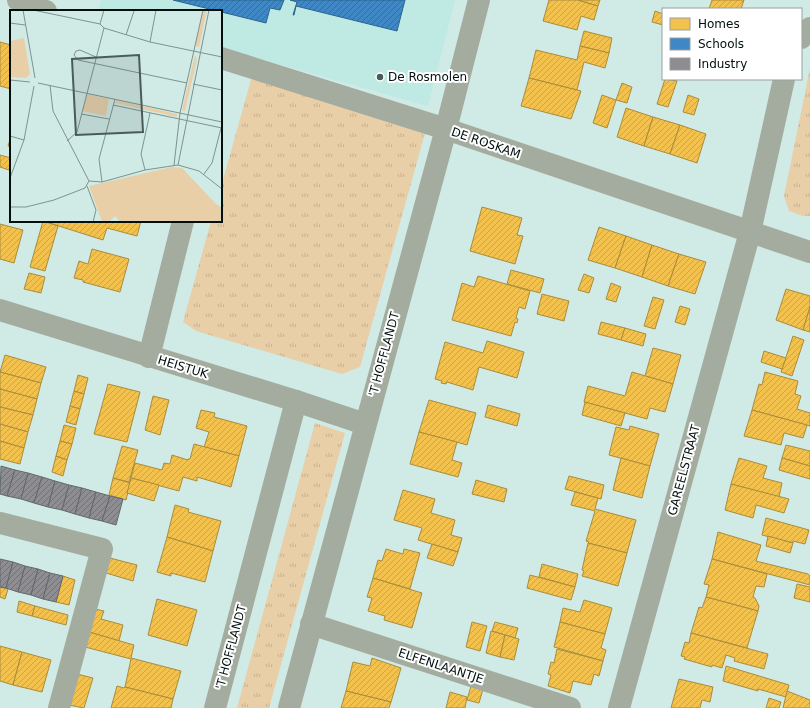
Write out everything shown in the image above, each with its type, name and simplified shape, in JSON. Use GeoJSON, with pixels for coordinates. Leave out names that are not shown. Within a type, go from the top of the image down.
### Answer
{"type":"FeatureCollection","features":[{"type":"Feature","properties":{"kind":"street"},"geometry":{"type":"LineString","coordinates":[[18,0],[42,10]]}},
{"type":"Feature","properties":{"kind":"street","name":"'T HOFFLANDT"},"geometry":{"type":"LineString","coordinates":[[289,708],[480,0]]}},
{"type":"Feature","properties":{"kind":"street"},"geometry":{"type":"LineString","coordinates":[[802,37],[810,28]]}},
{"type":"Feature","properties":{"kind":"street","name":"DE ROSKAM"},"geometry":{"type":"LineString","coordinates":[[222,63],[446,129],[810,252]]}},
{"type":"Feature","properties":{"kind":"street"},"geometry":{"type":"LineString","coordinates":[[750,232],[784,80]]}},
{"type":"Feature","properties":{"kind":"street"},"geometry":{"type":"LineString","coordinates":[[149,357],[184,222]]}},
{"type":"Feature","properties":{"kind":"street","name":"GAREELSTRAAT"},"geometry":{"type":"LineString","coordinates":[[618,708],[750,232]]}},
{"type":"Feature","properties":{"kind":"street","name":"HEISTUK"},"geometry":{"type":"LineString","coordinates":[[0,310],[296,401],[365,424]]}},
{"type":"Feature","properties":{"kind":"street","name":"'T HOFFLANDT"},"geometry":{"type":"LineString","coordinates":[[215,708],[296,401]]}},
{"type":"Feature","properties":{"kind":"street"},"geometry":{"type":"LineString","coordinates":[[0,523],[102,549],[60,708]]}},
{"type":"Feature","properties":{"kind":"street","name":"ELFENLAANTJE"},"geometry":{"type":"LineString","coordinates":[[311,624],[570,708]]}},
{"type":"Feature","properties":{"kind":"shaded area","name":"De Rosmolen"},"geometry":{"type":"Polygon","coordinates":[[[101,0],[455,0],[428,106],[222,48],[222,10],[98,10],[101,0]]]}},
{"type":"Feature","properties":{"kind":"green space"},"geometry":{"type":"Polygon","coordinates":[[[810,68],[810,216],[803,216],[789,211],[784,196],[810,68]]]}},
{"type":"Feature","properties":{"kind":"green space"},"geometry":{"type":"Polygon","coordinates":[[[252,76],[425,133],[360,367],[342,374],[196,331],[183,322],[211,222],[222,222],[222,183],[252,76]]]}},
{"type":"Feature","properties":{"kind":"green space"},"geometry":{"type":"Polygon","coordinates":[[[315,423],[345,433],[269,708],[237,708],[315,423]]]}},
{"type":"Feature","properties":{"kind":"building: Homes"},"geometry":{"type":"Polygon","coordinates":[[[549,0],[578,0],[598,6],[594,20],[581,16],[577,30],[543,21],[549,0]]]}},
{"type":"Feature","properties":{"kind":"building: Homes"},"geometry":{"type":"Polygon","coordinates":[[[578,0],[600,0],[598,6],[578,0]]]}},
{"type":"Feature","properties":{"kind":"building: Homes"},"geometry":{"type":"Polygon","coordinates":[[[712,0],[744,0],[741,8],[709,8],[712,0]]]}},
{"type":"Feature","properties":{"kind":"building: Homes"},"geometry":{"type":"Polygon","coordinates":[[[655,11],[662,14],[662,25],[652,22],[655,11]]]}},
{"type":"Feature","properties":{"kind":"building: Homes"},"geometry":{"type":"Polygon","coordinates":[[[584,31],[612,38],[609,53],[580,46],[584,31]]]}},
{"type":"Feature","properties":{"kind":"building: Homes"},"geometry":{"type":"Polygon","coordinates":[[[0,42],[10,45],[10,89],[0,86],[0,42]]]}},
{"type":"Feature","properties":{"kind":"building: Homes"},"geometry":{"type":"Polygon","coordinates":[[[580,46],[609,53],[605,68],[584,62],[577,90],[529,78],[536,50],[577,60],[580,46]]]}},
{"type":"Feature","properties":{"kind":"building: Homes"},"geometry":{"type":"Polygon","coordinates":[[[529,78],[581,91],[571,119],[521,106],[529,78]]]}},
{"type":"Feature","properties":{"kind":"building: Homes"},"geometry":{"type":"Polygon","coordinates":[[[665,80],[677,81],[668,107],[657,104],[665,80]]]}},
{"type":"Feature","properties":{"kind":"building: Homes"},"geometry":{"type":"Polygon","coordinates":[[[622,83],[632,87],[627,103],[616,100],[622,83]]]}},
{"type":"Feature","properties":{"kind":"building: Homes"},"geometry":{"type":"Polygon","coordinates":[[[602,95],[616,100],[607,128],[593,123],[602,95]]]}},
{"type":"Feature","properties":{"kind":"building: Homes"},"geometry":{"type":"Polygon","coordinates":[[[688,95],[699,99],[694,115],[683,112],[688,95]]]}},
{"type":"Feature","properties":{"kind":"building: Homes"},"geometry":{"type":"Polygon","coordinates":[[[626,108],[653,117],[644,146],[617,137],[626,108]]]}},
{"type":"Feature","properties":{"kind":"building: Homes"},"geometry":{"type":"Polygon","coordinates":[[[653,117],[680,125],[670,154],[644,146],[653,117]]]}},
{"type":"Feature","properties":{"kind":"building: Homes"},"geometry":{"type":"Polygon","coordinates":[[[680,125],[706,134],[697,163],[670,154],[680,125]]]}},
{"type":"Feature","properties":{"kind":"building: Homes"},"geometry":{"type":"Polygon","coordinates":[[[0,155],[10,158],[9,170],[0,167],[0,155]]]}},
{"type":"Feature","properties":{"kind":"building: Homes"},"geometry":{"type":"Polygon","coordinates":[[[482,207],[522,218],[517,235],[523,236],[515,264],[470,251],[482,207]]]}},
{"type":"Feature","properties":{"kind":"building: Homes"},"geometry":{"type":"Polygon","coordinates":[[[43,222],[58,226],[45,271],[30,267],[43,222]]]}},
{"type":"Feature","properties":{"kind":"building: Homes"},"geometry":{"type":"Polygon","coordinates":[[[46,222],[141,222],[137,236],[107,228],[103,240],[46,222]]]}},
{"type":"Feature","properties":{"kind":"building: Homes"},"geometry":{"type":"Polygon","coordinates":[[[0,224],[23,230],[14,263],[0,259],[0,224]]]}},
{"type":"Feature","properties":{"kind":"building: Homes"},"geometry":{"type":"Polygon","coordinates":[[[599,227],[626,236],[615,268],[588,260],[599,227]]]}},
{"type":"Feature","properties":{"kind":"building: Homes"},"geometry":{"type":"Polygon","coordinates":[[[626,236],[652,245],[642,277],[615,268],[626,236]]]}},
{"type":"Feature","properties":{"kind":"building: Homes"},"geometry":{"type":"Polygon","coordinates":[[[652,245],[679,254],[668,286],[642,277],[652,245]]]}},
{"type":"Feature","properties":{"kind":"building: Homes"},"geometry":{"type":"Polygon","coordinates":[[[92,249],[129,259],[120,292],[83,282],[83,280],[74,278],[79,261],[88,264],[92,249]]]}},
{"type":"Feature","properties":{"kind":"building: Homes"},"geometry":{"type":"Polygon","coordinates":[[[679,254],[706,262],[695,294],[668,286],[679,254]]]}},
{"type":"Feature","properties":{"kind":"building: Homes"},"geometry":{"type":"Polygon","coordinates":[[[511,270],[544,279],[540,293],[507,284],[511,270]]]}},
{"type":"Feature","properties":{"kind":"building: Homes"},"geometry":{"type":"Polygon","coordinates":[[[29,273],[45,277],[41,293],[24,289],[29,273]]]}},
{"type":"Feature","properties":{"kind":"building: Homes"},"geometry":{"type":"Polygon","coordinates":[[[584,274],[594,278],[589,293],[578,290],[584,274]]]}},
{"type":"Feature","properties":{"kind":"building: Homes"},"geometry":{"type":"Polygon","coordinates":[[[478,276],[530,291],[525,309],[519,307],[516,318],[518,319],[517,323],[515,322],[511,336],[452,320],[462,283],[474,287],[478,276]]]}},
{"type":"Feature","properties":{"kind":"building: Homes"},"geometry":{"type":"Polygon","coordinates":[[[611,283],[621,287],[616,302],[606,299],[611,283]]]}},
{"type":"Feature","properties":{"kind":"building: Homes"},"geometry":{"type":"Polygon","coordinates":[[[786,289],[810,296],[810,307],[803,330],[776,320],[786,289]]]}},
{"type":"Feature","properties":{"kind":"building: Homes"},"geometry":{"type":"Polygon","coordinates":[[[542,294],[569,301],[564,321],[537,314],[542,294]]]}},
{"type":"Feature","properties":{"kind":"building: Homes"},"geometry":{"type":"Polygon","coordinates":[[[653,297],[664,300],[655,329],[644,326],[653,297]]]}},
{"type":"Feature","properties":{"kind":"building: Homes"},"geometry":{"type":"Polygon","coordinates":[[[680,306],[690,309],[685,325],[675,322],[680,306]]]}},
{"type":"Feature","properties":{"kind":"building: Homes"},"geometry":{"type":"Polygon","coordinates":[[[810,307],[810,332],[803,330],[810,307]]]}},
{"type":"Feature","properties":{"kind":"building: Homes"},"geometry":{"type":"Polygon","coordinates":[[[601,322],[625,328],[621,340],[598,334],[601,322]]]}},
{"type":"Feature","properties":{"kind":"building: Homes"},"geometry":{"type":"Polygon","coordinates":[[[625,328],[646,334],[643,346],[621,340],[625,328]]]}},
{"type":"Feature","properties":{"kind":"building: Homes"},"geometry":{"type":"Polygon","coordinates":[[[793,336],[804,340],[792,376],[781,372],[793,336]]]}},
{"type":"Feature","properties":{"kind":"building: Homes"},"geometry":{"type":"Polygon","coordinates":[[[487,341],[524,352],[517,378],[479,367],[473,390],[447,382],[446,384],[441,383],[442,381],[435,379],[445,342],[483,353],[487,341]]]}},
{"type":"Feature","properties":{"kind":"building: Homes"},"geometry":{"type":"Polygon","coordinates":[[[653,348],[681,355],[673,384],[645,376],[653,348]]]}},
{"type":"Feature","properties":{"kind":"building: Homes"},"geometry":{"type":"Polygon","coordinates":[[[764,351],[786,358],[782,369],[761,362],[764,351]]]}},
{"type":"Feature","properties":{"kind":"building: Homes"},"geometry":{"type":"Polygon","coordinates":[[[5,355],[46,367],[41,383],[0,372],[5,355]]]}},
{"type":"Feature","properties":{"kind":"building: Homes"},"geometry":{"type":"Polygon","coordinates":[[[0,372],[41,383],[37,399],[0,389],[0,372]]]}},
{"type":"Feature","properties":{"kind":"building: Homes"},"geometry":{"type":"Polygon","coordinates":[[[632,372],[673,384],[665,412],[650,408],[647,419],[584,402],[588,386],[625,396],[632,372]]]}},
{"type":"Feature","properties":{"kind":"building: Homes"},"geometry":{"type":"Polygon","coordinates":[[[765,372],[798,381],[795,394],[801,396],[797,409],[810,413],[810,426],[752,410],[759,384],[762,385],[765,372]]]}},
{"type":"Feature","properties":{"kind":"building: Homes"},"geometry":{"type":"Polygon","coordinates":[[[78,375],[88,378],[84,394],[74,391],[78,375]]]}},
{"type":"Feature","properties":{"kind":"building: Homes"},"geometry":{"type":"Polygon","coordinates":[[[108,384],[140,392],[127,442],[94,434],[108,384]]]}},
{"type":"Feature","properties":{"kind":"building: Homes"},"geometry":{"type":"Polygon","coordinates":[[[0,389],[37,399],[33,415],[0,407],[0,389]]]}},
{"type":"Feature","properties":{"kind":"building: Homes"},"geometry":{"type":"Polygon","coordinates":[[[74,391],[84,394],[80,409],[70,406],[74,391]]]}},
{"type":"Feature","properties":{"kind":"building: Homes"},"geometry":{"type":"Polygon","coordinates":[[[153,396],[169,400],[160,435],[145,430],[153,396]]]}},
{"type":"Feature","properties":{"kind":"building: Homes"},"geometry":{"type":"Polygon","coordinates":[[[429,400],[476,413],[467,445],[419,432],[429,400]]]}},
{"type":"Feature","properties":{"kind":"building: Homes"},"geometry":{"type":"Polygon","coordinates":[[[585,402],[625,413],[621,426],[582,415],[585,402]]]}},
{"type":"Feature","properties":{"kind":"building: Homes"},"geometry":{"type":"Polygon","coordinates":[[[488,405],[520,414],[517,426],[485,417],[488,405]]]}},
{"type":"Feature","properties":{"kind":"building: Homes"},"geometry":{"type":"Polygon","coordinates":[[[70,406],[80,409],[76,425],[66,422],[70,406]]]}},
{"type":"Feature","properties":{"kind":"building: Homes"},"geometry":{"type":"Polygon","coordinates":[[[0,407],[33,415],[28,432],[0,424],[0,407]]]}},
{"type":"Feature","properties":{"kind":"building: Homes"},"geometry":{"type":"Polygon","coordinates":[[[201,410],[215,413],[214,417],[247,426],[239,456],[204,447],[209,432],[196,428],[201,410]]]}},
{"type":"Feature","properties":{"kind":"building: Homes"},"geometry":{"type":"Polygon","coordinates":[[[752,410],[807,425],[803,438],[784,433],[781,445],[744,436],[752,410]]]}},
{"type":"Feature","properties":{"kind":"building: Homes"},"geometry":{"type":"Polygon","coordinates":[[[0,424],[28,432],[24,448],[0,441],[0,424]]]}},
{"type":"Feature","properties":{"kind":"building: Homes"},"geometry":{"type":"Polygon","coordinates":[[[64,425],[76,428],[72,444],[60,441],[64,425]]]}},
{"type":"Feature","properties":{"kind":"building: Homes"},"geometry":{"type":"Polygon","coordinates":[[[630,426],[659,434],[650,466],[609,455],[616,427],[629,430],[630,426]]]}},
{"type":"Feature","properties":{"kind":"building: Homes"},"geometry":{"type":"Polygon","coordinates":[[[419,432],[457,442],[452,460],[462,463],[458,477],[410,464],[419,432]]]}},
{"type":"Feature","properties":{"kind":"building: Homes"},"geometry":{"type":"Polygon","coordinates":[[[0,441],[24,448],[20,464],[0,459],[0,441]]]}},
{"type":"Feature","properties":{"kind":"building: Homes"},"geometry":{"type":"Polygon","coordinates":[[[60,441],[72,444],[67,460],[56,456],[60,441]]]}},
{"type":"Feature","properties":{"kind":"building: Homes"},"geometry":{"type":"Polygon","coordinates":[[[194,444],[239,456],[231,487],[197,477],[197,481],[183,477],[179,491],[131,478],[135,463],[162,470],[164,463],[170,464],[172,455],[188,460],[190,459],[194,444]]]}},
{"type":"Feature","properties":{"kind":"building: Homes"},"geometry":{"type":"Polygon","coordinates":[[[786,445],[810,451],[810,466],[782,458],[786,445]]]}},
{"type":"Feature","properties":{"kind":"building: Homes"},"geometry":{"type":"Polygon","coordinates":[[[122,446],[138,450],[129,482],[113,478],[122,446]]]}},
{"type":"Feature","properties":{"kind":"building: Homes"},"geometry":{"type":"Polygon","coordinates":[[[56,456],[67,460],[63,476],[52,472],[56,456]]]}},
{"type":"Feature","properties":{"kind":"building: Homes"},"geometry":{"type":"Polygon","coordinates":[[[621,458],[650,466],[642,498],[613,490],[621,458]]]}},
{"type":"Feature","properties":{"kind":"building: Homes"},"geometry":{"type":"Polygon","coordinates":[[[739,458],[767,466],[763,478],[782,483],[779,497],[731,484],[739,458]]]}},
{"type":"Feature","properties":{"kind":"building: Homes"},"geometry":{"type":"Polygon","coordinates":[[[782,458],[810,466],[810,479],[779,470],[782,458]]]}},
{"type":"Feature","properties":{"kind":"building: Homes"},"geometry":{"type":"Polygon","coordinates":[[[569,476],[604,485],[601,499],[565,489],[569,476]]]}},
{"type":"Feature","properties":{"kind":"building: Homes"},"geometry":{"type":"Polygon","coordinates":[[[113,478],[130,483],[126,500],[109,495],[113,478]]]}},
{"type":"Feature","properties":{"kind":"building: Homes"},"geometry":{"type":"Polygon","coordinates":[[[131,478],[159,485],[154,501],[127,493],[131,478]]]}},
{"type":"Feature","properties":{"kind":"building: Homes"},"geometry":{"type":"Polygon","coordinates":[[[476,480],[507,489],[504,502],[472,494],[476,480]]]}},
{"type":"Feature","properties":{"kind":"building: Homes"},"geometry":{"type":"Polygon","coordinates":[[[731,484],[789,499],[784,513],[756,505],[753,518],[725,510],[731,484]]]}},
{"type":"Feature","properties":{"kind":"building: Homes"},"geometry":{"type":"Polygon","coordinates":[[[403,490],[435,499],[431,513],[455,520],[451,535],[462,538],[458,552],[418,540],[422,528],[394,520],[403,490]]]}},
{"type":"Feature","properties":{"kind":"building: Homes"},"geometry":{"type":"Polygon","coordinates":[[[575,492],[598,498],[595,509],[636,520],[627,553],[588,543],[589,542],[586,541],[595,511],[571,505],[575,492]]]}},
{"type":"Feature","properties":{"kind":"building: Homes"},"geometry":{"type":"Polygon","coordinates":[[[175,505],[189,509],[188,512],[221,521],[213,551],[167,537],[175,505]]]}},
{"type":"Feature","properties":{"kind":"building: Homes"},"geometry":{"type":"Polygon","coordinates":[[[766,518],[809,530],[805,544],[793,541],[793,543],[762,535],[766,518]]]}},
{"type":"Feature","properties":{"kind":"building: Homes"},"geometry":{"type":"Polygon","coordinates":[[[718,532],[761,545],[756,561],[808,574],[810,576],[810,585],[712,559],[718,532]]]}},
{"type":"Feature","properties":{"kind":"building: Homes"},"geometry":{"type":"Polygon","coordinates":[[[768,536],[793,543],[790,553],[766,546],[768,536]]]}},
{"type":"Feature","properties":{"kind":"building: Homes"},"geometry":{"type":"Polygon","coordinates":[[[167,537],[213,551],[205,582],[171,573],[171,576],[157,572],[167,537]]]}},
{"type":"Feature","properties":{"kind":"building: Homes"},"geometry":{"type":"Polygon","coordinates":[[[588,543],[627,553],[618,586],[582,576],[588,543]]]}},
{"type":"Feature","properties":{"kind":"building: Homes"},"geometry":{"type":"Polygon","coordinates":[[[432,544],[458,552],[453,566],[427,558],[432,544]]]}},
{"type":"Feature","properties":{"kind":"building: Homes"},"geometry":{"type":"Polygon","coordinates":[[[386,549],[403,554],[404,549],[420,553],[410,589],[373,578],[378,560],[382,561],[386,549]]]}},
{"type":"Feature","properties":{"kind":"building: Homes"},"geometry":{"type":"Polygon","coordinates":[[[110,558],[137,565],[133,581],[106,573],[110,558]]]}},
{"type":"Feature","properties":{"kind":"building: Homes"},"geometry":{"type":"Polygon","coordinates":[[[712,559],[767,574],[764,587],[756,586],[753,597],[759,606],[758,611],[706,597],[709,585],[704,584],[712,559]]]}},
{"type":"Feature","properties":{"kind":"building: Homes"},"geometry":{"type":"Polygon","coordinates":[[[542,564],[578,574],[575,587],[539,577],[542,564]]]}},
{"type":"Feature","properties":{"kind":"building: Homes"},"geometry":{"type":"Polygon","coordinates":[[[530,575],[575,587],[571,600],[527,588],[530,575]]]}},
{"type":"Feature","properties":{"kind":"building: Homes"},"geometry":{"type":"Polygon","coordinates":[[[63,576],[75,580],[69,605],[56,602],[63,576]]]}},
{"type":"Feature","properties":{"kind":"building: Homes"},"geometry":{"type":"Polygon","coordinates":[[[373,578],[422,593],[412,628],[384,620],[385,616],[368,611],[372,598],[367,597],[373,578]]]}},
{"type":"Feature","properties":{"kind":"building: Homes"},"geometry":{"type":"Polygon","coordinates":[[[797,584],[810,587],[810,602],[794,598],[797,584]]]}},
{"type":"Feature","properties":{"kind":"building: Homes"},"geometry":{"type":"Polygon","coordinates":[[[0,587],[8,589],[5,599],[0,597],[0,587]]]}},
{"type":"Feature","properties":{"kind":"building: Homes"},"geometry":{"type":"Polygon","coordinates":[[[706,597],[758,611],[747,648],[691,633],[699,607],[702,608],[706,597]]]}},
{"type":"Feature","properties":{"kind":"building: Homes"},"geometry":{"type":"Polygon","coordinates":[[[157,599],[197,610],[187,646],[148,635],[157,599]]]}},
{"type":"Feature","properties":{"kind":"building: Homes"},"geometry":{"type":"Polygon","coordinates":[[[584,600],[612,608],[605,634],[560,622],[563,608],[580,612],[584,600]]]}},
{"type":"Feature","properties":{"kind":"building: Homes"},"geometry":{"type":"Polygon","coordinates":[[[19,601],[35,606],[32,616],[17,612],[19,601]]]}},
{"type":"Feature","properties":{"kind":"building: Homes"},"geometry":{"type":"Polygon","coordinates":[[[35,606],[68,615],[66,625],[32,616],[35,606]]]}},
{"type":"Feature","properties":{"kind":"building: Homes"},"geometry":{"type":"Polygon","coordinates":[[[95,609],[104,611],[101,619],[123,625],[119,641],[89,632],[95,609]]]}},
{"type":"Feature","properties":{"kind":"building: Homes"},"geometry":{"type":"Polygon","coordinates":[[[472,622],[487,626],[480,651],[466,647],[472,622]]]}},
{"type":"Feature","properties":{"kind":"building: Homes"},"geometry":{"type":"Polygon","coordinates":[[[495,622],[518,628],[515,638],[492,631],[495,622]]]}},
{"type":"Feature","properties":{"kind":"building: Homes"},"geometry":{"type":"Polygon","coordinates":[[[560,622],[605,634],[601,648],[606,650],[603,661],[554,647],[560,622]]]}},
{"type":"Feature","properties":{"kind":"building: Homes"},"geometry":{"type":"Polygon","coordinates":[[[491,631],[505,635],[500,657],[486,653],[491,631]]]}},
{"type":"Feature","properties":{"kind":"building: Homes"},"geometry":{"type":"Polygon","coordinates":[[[89,632],[134,645],[131,658],[181,671],[173,699],[125,687],[131,659],[85,647],[89,632]]]}},
{"type":"Feature","properties":{"kind":"building: Homes"},"geometry":{"type":"Polygon","coordinates":[[[691,633],[768,654],[764,669],[734,661],[735,658],[726,655],[722,668],[712,665],[712,667],[684,659],[685,657],[681,656],[685,642],[689,643],[691,633]]]}},
{"type":"Feature","properties":{"kind":"building: Homes"},"geometry":{"type":"Polygon","coordinates":[[[505,635],[519,639],[514,660],[500,657],[505,635]]]}},
{"type":"Feature","properties":{"kind":"building: Homes"},"geometry":{"type":"Polygon","coordinates":[[[0,646],[22,652],[13,685],[0,681],[0,646]]]}},
{"type":"Feature","properties":{"kind":"building: Homes"},"geometry":{"type":"Polygon","coordinates":[[[557,649],[603,661],[599,676],[594,674],[591,685],[573,681],[570,693],[548,686],[551,675],[548,674],[551,662],[554,663],[557,649]]]}},
{"type":"Feature","properties":{"kind":"building: Homes"},"geometry":{"type":"Polygon","coordinates":[[[22,652],[51,660],[42,692],[13,685],[22,652]]]}},
{"type":"Feature","properties":{"kind":"building: Homes"},"geometry":{"type":"Polygon","coordinates":[[[372,658],[401,668],[391,702],[346,691],[353,662],[370,666],[372,658]]]}},
{"type":"Feature","properties":{"kind":"building: Homes"},"geometry":{"type":"Polygon","coordinates":[[[726,666],[789,685],[786,697],[723,681],[726,666]]]}},
{"type":"Feature","properties":{"kind":"building: Homes"},"geometry":{"type":"Polygon","coordinates":[[[77,674],[93,678],[84,708],[69,705],[77,674]]]}},
{"type":"Feature","properties":{"kind":"building: Homes"},"geometry":{"type":"Polygon","coordinates":[[[679,679],[713,687],[710,702],[702,700],[700,708],[671,708],[679,679]]]}},
{"type":"Feature","properties":{"kind":"building: Homes"},"geometry":{"type":"Polygon","coordinates":[[[117,686],[173,699],[171,708],[111,708],[117,686]]]}},
{"type":"Feature","properties":{"kind":"building: Homes"},"geometry":{"type":"Polygon","coordinates":[[[471,686],[483,689],[479,703],[467,700],[471,686]]]}},
{"type":"Feature","properties":{"kind":"building: Homes"},"geometry":{"type":"Polygon","coordinates":[[[346,691],[391,702],[389,708],[341,708],[346,691]]]}},
{"type":"Feature","properties":{"kind":"building: Homes"},"geometry":{"type":"Polygon","coordinates":[[[787,691],[810,700],[810,708],[783,708],[787,691]]]}},
{"type":"Feature","properties":{"kind":"building: Homes"},"geometry":{"type":"Polygon","coordinates":[[[450,692],[467,697],[465,708],[446,708],[450,692]]]}},
{"type":"Feature","properties":{"kind":"building: Homes"},"geometry":{"type":"Polygon","coordinates":[[[769,698],[781,702],[779,708],[766,708],[769,698]]]}},
{"type":"Feature","properties":{"kind":"building: Schools"},"geometry":{"type":"Polygon","coordinates":[[[173,0],[284,0],[280,10],[270,8],[266,23],[222,12],[222,10],[213,10],[173,0]]]}},
{"type":"Feature","properties":{"kind":"building: Schools"},"geometry":{"type":"Polygon","coordinates":[[[290,0],[405,0],[397,31],[296,6],[293,15],[297,2],[290,0]]]}},
{"type":"Feature","properties":{"kind":"building: Industry"},"geometry":{"type":"Polygon","coordinates":[[[1,466],[15,470],[7,496],[0,494],[1,466]]]}},
{"type":"Feature","properties":{"kind":"building: Industry"},"geometry":{"type":"Polygon","coordinates":[[[15,470],[28,473],[21,499],[7,496],[15,470]]]}},
{"type":"Feature","properties":{"kind":"building: Industry"},"geometry":{"type":"Polygon","coordinates":[[[28,473],[42,477],[34,503],[21,499],[28,473]]]}},
{"type":"Feature","properties":{"kind":"building: Industry"},"geometry":{"type":"Polygon","coordinates":[[[42,477],[55,481],[48,507],[34,503],[42,477]]]}},
{"type":"Feature","properties":{"kind":"building: Industry"},"geometry":{"type":"Polygon","coordinates":[[[55,481],[69,485],[62,510],[48,507],[55,481]]]}},
{"type":"Feature","properties":{"kind":"building: Industry"},"geometry":{"type":"Polygon","coordinates":[[[69,485],[82,488],[75,514],[62,510],[69,485]]]}},
{"type":"Feature","properties":{"kind":"building: Industry"},"geometry":{"type":"Polygon","coordinates":[[[82,488],[96,492],[89,518],[75,514],[82,488]]]}},
{"type":"Feature","properties":{"kind":"building: Industry"},"geometry":{"type":"Polygon","coordinates":[[[96,492],[110,496],[102,521],[89,518],[96,492]]]}},
{"type":"Feature","properties":{"kind":"building: Industry"},"geometry":{"type":"Polygon","coordinates":[[[110,496],[123,499],[116,525],[102,521],[110,496]]]}},
{"type":"Feature","properties":{"kind":"building: Industry"},"geometry":{"type":"Polygon","coordinates":[[[0,559],[13,562],[6,588],[0,587],[0,559]]]}},
{"type":"Feature","properties":{"kind":"building: Industry"},"geometry":{"type":"Polygon","coordinates":[[[13,562],[25,566],[18,592],[6,588],[13,562]]]}},
{"type":"Feature","properties":{"kind":"building: Industry"},"geometry":{"type":"Polygon","coordinates":[[[25,566],[38,569],[31,595],[18,592],[25,566]]]}},
{"type":"Feature","properties":{"kind":"building: Industry"},"geometry":{"type":"Polygon","coordinates":[[[38,569],[50,573],[43,599],[31,595],[38,569]]]}},
{"type":"Feature","properties":{"kind":"building: Industry"},"geometry":{"type":"Polygon","coordinates":[[[50,573],[63,576],[56,602],[43,599],[50,573]]]}},
{"type":"Feature","properties":{"kind":"place","name":"De Rosmolen"},"geometry":{"type":"Point","coordinates":[380,77]}}]}
